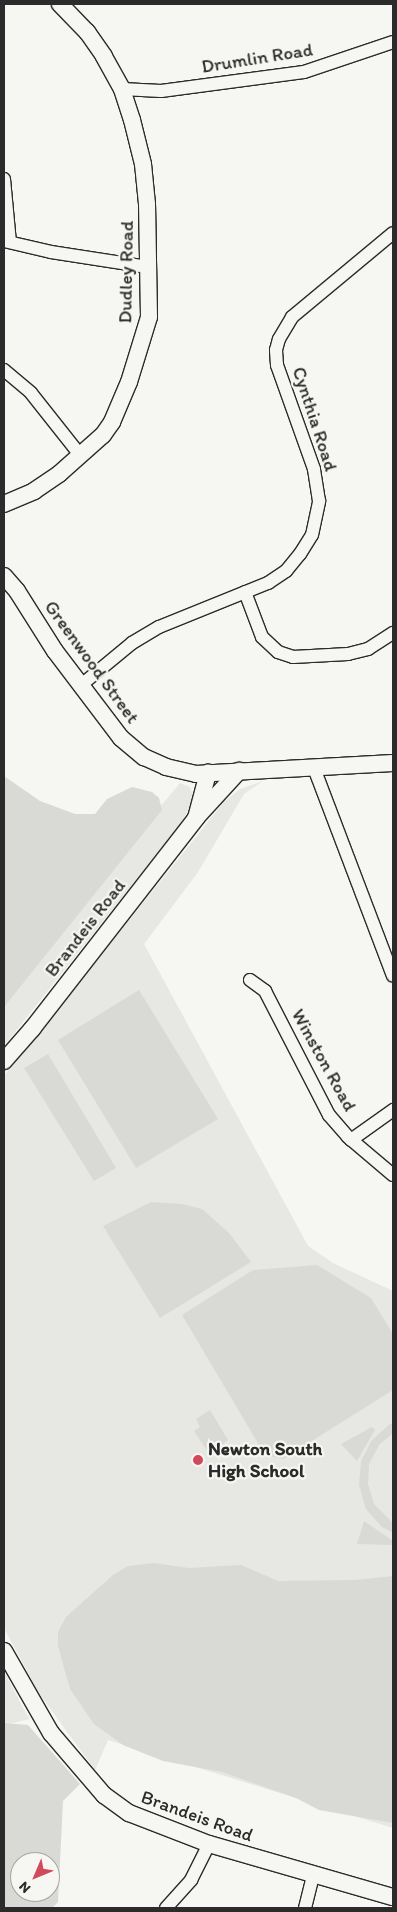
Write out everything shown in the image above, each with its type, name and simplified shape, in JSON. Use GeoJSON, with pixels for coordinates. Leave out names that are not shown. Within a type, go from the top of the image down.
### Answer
{"type":"FeatureCollection","features":[{"type":"Feature","properties":{"kind":"street","name":"Dudley Road"},"geometry":{"type":"LineString","coordinates":[[4,504],[34,490],[81,456],[112,422],[129,382],[149,317],[143,164],[122,89],[87,32],[60,4]]}},
{"type":"Feature","properties":{"kind":"street","name":"Drumlin Road"},"geometry":{"type":"LineString","coordinates":[[122,89],[161,91],[304,72],[393,42]]}},
{"type":"Feature","properties":{"kind":"street"},"geometry":{"type":"LineString","coordinates":[[4,180],[7,242],[148,267]]}},
{"type":"Feature","properties":{"kind":"street","name":"Cynthia Road"},"geometry":{"type":"LineString","coordinates":[[80,686],[132,643],[159,626],[245,592],[286,571],[312,536],[318,517],[314,469],[277,366],[276,350],[284,327],[393,233]]}},
{"type":"Feature","properties":{"kind":"street"},"geometry":{"type":"LineString","coordinates":[[4,370],[31,393],[81,456]]}},
{"type":"Feature","properties":{"kind":"street","name":"Greenwood Street"},"geometry":{"type":"LineString","coordinates":[[4,576],[18,591],[80,686],[121,738],[144,757],[185,773],[393,763]]}},
{"type":"Feature","properties":{"kind":"street"},"geometry":{"type":"LineString","coordinates":[[245,592],[262,637],[278,652],[293,657],[348,654],[368,649],[393,633]]}},
{"type":"Feature","properties":{"kind":"street"},"geometry":{"type":"LineString","coordinates":[[314,768],[393,976]]}},
{"type":"Feature","properties":{"kind":"street","name":"Brandeis Road"},"geometry":{"type":"LineString","coordinates":[[4,1061],[32,1029],[196,818],[239,771]]}},
{"type":"Feature","properties":{"kind":"street","name":"Brandeis Road"},"geometry":{"type":"LineString","coordinates":[[196,818],[208,773]]}},
{"type":"Feature","properties":{"kind":"street","name":"Winston Road"},"geometry":{"type":"LineString","coordinates":[[250,980],[265,991],[329,1115],[351,1140],[393,1175]]}},
{"type":"Feature","properties":{"kind":"street"},"geometry":{"type":"LineString","coordinates":[[351,1140],[393,1110]]}},
{"type":"Feature","properties":{"kind":"street","name":"Brandeis Road"},"geometry":{"type":"LineString","coordinates":[[4,1651],[51,1733],[104,1795],[145,1821],[208,1844],[393,1898]]}},
{"type":"Feature","properties":{"kind":"street"},"geometry":{"type":"LineString","coordinates":[[166,1908],[191,1880],[208,1844]]}},
{"type":"Feature","properties":{"kind":"street"},"geometry":{"type":"LineString","coordinates":[[305,1908],[313,1875]]}},
{"type":"Feature","properties":{"kind":"shaded area"},"geometry":{"type":"Polygon","coordinates":[[[4,776],[40,801],[75,814],[95,814],[107,799],[132,787],[152,792],[159,798],[162,810],[4,1007],[4,776]]]}},
{"type":"Feature","properties":{"kind":"shaded area","name":"Newton South High School"},"geometry":{"type":"Polygon","coordinates":[[[263,781],[244,794],[198,872],[144,944],[308,1246],[333,1263],[393,1291],[393,1828],[108,1740],[95,1770],[38,1692],[4,1628],[4,1076],[224,802],[240,789],[263,781]]]}},
{"type":"Feature","properties":{"kind":"shaded area"},"geometry":{"type":"Polygon","coordinates":[[[180,783],[190,787],[194,799],[181,823],[4,1046],[4,994],[180,783]]]}},
{"type":"Feature","properties":{"kind":"shaded area"},"geometry":{"type":"Polygon","coordinates":[[[139,990],[218,1119],[136,1168],[58,1040],[139,990]]]}},
{"type":"Feature","properties":{"kind":"shaded area"},"geometry":{"type":"Polygon","coordinates":[[[48,1054],[116,1168],[94,1181],[24,1068],[48,1054]]]}},
{"type":"Feature","properties":{"kind":"shaded area"},"geometry":{"type":"Polygon","coordinates":[[[151,1202],[182,1204],[202,1209],[229,1233],[251,1262],[160,1318],[103,1226],[151,1202]]]}},
{"type":"Feature","properties":{"kind":"shaded area"},"geometry":{"type":"Polygon","coordinates":[[[317,1265],[371,1298],[393,1334],[393,1390],[283,1459],[265,1455],[182,1315],[253,1270],[317,1265]]]}},
{"type":"Feature","properties":{"kind":"shaded area"},"geometry":{"type":"Polygon","coordinates":[[[210,1410],[228,1440],[210,1455],[194,1431],[200,1427],[196,1419],[210,1410]]]}},
{"type":"Feature","properties":{"kind":"shaded area"},"geometry":{"type":"Polygon","coordinates":[[[390,1424],[393,1424],[393,1433],[379,1445],[369,1464],[368,1484],[374,1504],[393,1523],[393,1533],[382,1527],[366,1509],[359,1485],[361,1461],[372,1440],[390,1424]]]}},
{"type":"Feature","properties":{"kind":"shaded area"},"geometry":{"type":"Polygon","coordinates":[[[372,1427],[375,1430],[357,1461],[341,1444],[372,1427]]]}},
{"type":"Feature","properties":{"kind":"shaded area"},"geometry":{"type":"Polygon","coordinates":[[[364,1521],[393,1541],[393,1545],[357,1544],[364,1521]]]}},
{"type":"Feature","properties":{"kind":"shaded area"},"geometry":{"type":"Polygon","coordinates":[[[154,1563],[189,1568],[241,1565],[278,1581],[355,1580],[393,1576],[393,1823],[319,1810],[296,1798],[222,1772],[163,1761],[123,1745],[94,1724],[70,1689],[58,1646],[58,1632],[66,1617],[113,1575],[128,1566],[154,1563]]]}},
{"type":"Feature","properties":{"kind":"shaded area"},"geometry":{"type":"Polygon","coordinates":[[[4,1671],[23,1708],[30,1719],[4,1725],[4,1671]]]}},
{"type":"Feature","properties":{"kind":"shaded area"},"geometry":{"type":"Polygon","coordinates":[[[4,1723],[28,1725],[80,1784],[63,1801],[60,1862],[60,1852],[10,1852],[10,1902],[58,1902],[52,1908],[4,1908],[4,1723]]]}},
{"type":"Feature","properties":{"kind":"place","name":"Newton South High School"},"geometry":{"type":"Point","coordinates":[198,1460]}}]}
